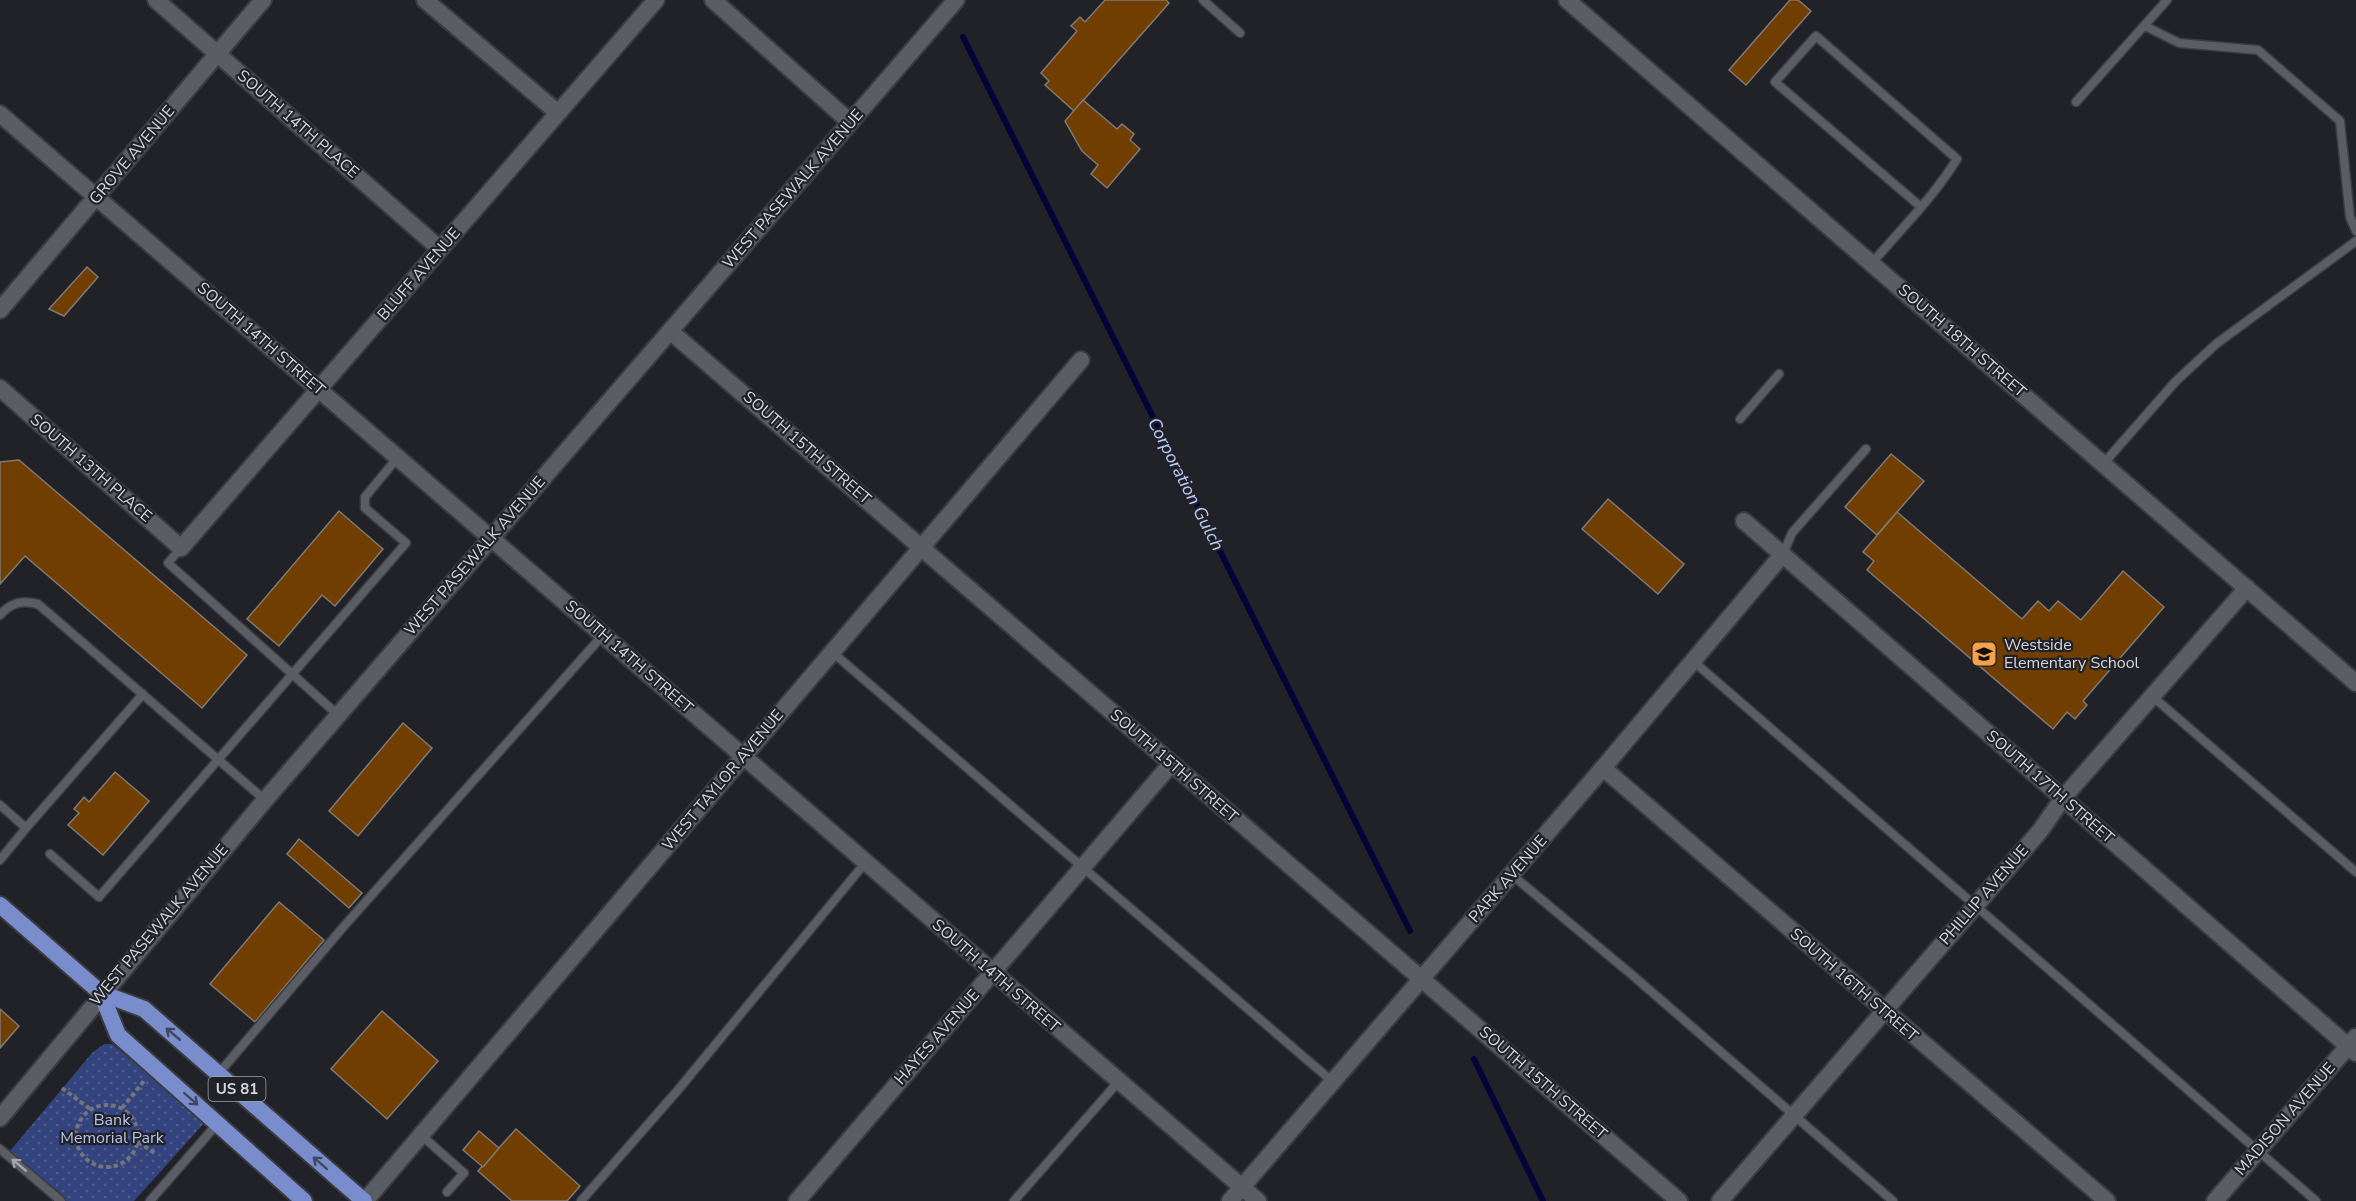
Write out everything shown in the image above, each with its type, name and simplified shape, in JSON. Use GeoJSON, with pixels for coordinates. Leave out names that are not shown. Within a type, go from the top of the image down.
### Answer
{"type":"FeatureCollection","features":[{"type":"Feature","properties":{"kind":"highway","name":"US 81"},"geometry":{"type":"LineString","coordinates":[[0,905],[101,993],[144,1009],[364,1201]]}},
{"type":"Feature","properties":{"kind":"highway","name":"US 81"},"geometry":{"type":"LineString","coordinates":[[101,993],[117,1035],[304,1201]]}},
{"type":"Feature","properties":{"kind":"street","name":"SOUTH 14TH PLACE"},"geometry":{"type":"LineString","coordinates":[[156,0],[440,249]]}},
{"type":"Feature","properties":{"kind":"street","name":"GROVE AVENUE"},"geometry":{"type":"LineString","coordinates":[[0,310],[263,0]]}},
{"type":"Feature","properties":{"kind":"street"},"geometry":{"type":"LineString","coordinates":[[425,0],[557,112]]}},
{"type":"Feature","properties":{"kind":"street","name":"BLUFF AVENUE"},"geometry":{"type":"LineString","coordinates":[[181,548],[656,0]]}},
{"type":"Feature","properties":{"kind":"street"},"geometry":{"type":"LineString","coordinates":[[713,0],[850,122]]}},
{"type":"Feature","properties":{"kind":"street","name":"WEST PASEWALK AVENUE"},"geometry":{"type":"LineString","coordinates":[[0,1118],[101,993],[265,800],[956,0]]}},
{"type":"Feature","properties":{"kind":"street","name":"SOUTH 18TH STREET"},"geometry":{"type":"LineString","coordinates":[[1567,0],[2355,679]]}},
{"type":"Feature","properties":{"kind":"street","name":"SOUTH 14TH STREET"},"geometry":{"type":"LineString","coordinates":[[0,114],[1258,1201]]}},
{"type":"Feature","properties":{"kind":"street","name":"SOUTH 15TH STREET"},"geometry":{"type":"LineString","coordinates":[[670,330],[1678,1201]]}},
{"type":"Feature","properties":{"kind":"street","name":"WEST TAYLOR AVENUE"},"geometry":{"type":"LineString","coordinates":[[364,1201],[1081,360]]}},
{"type":"Feature","properties":{"kind":"street","name":"SOUTH 13TH PLACE"},"geometry":{"type":"LineString","coordinates":[[0,388],[181,548]]}},
{"type":"Feature","properties":{"kind":"street","name":"SOUTH 17TH STREET"},"geometry":{"type":"LineString","coordinates":[[1744,521],[2063,798],[2353,1045]]}},
{"type":"Feature","properties":{"kind":"street","name":"PARK AVENUE"},"geometry":{"type":"LineString","coordinates":[[1230,1201],[1240,1186],[1512,875],[1783,554]]}},
{"type":"Feature","properties":{"kind":"street","name":"PHILLIP AVENUE"},"geometry":{"type":"LineString","coordinates":[[1720,1201],[2040,831],[2063,798],[2151,695],[2247,588]]}},
{"type":"Feature","properties":{"kind":"street","name":"HAYES AVENUE"},"geometry":{"type":"LineString","coordinates":[[796,1201],[1171,764]]}},
{"type":"Feature","properties":{"kind":"street","name":"SOUTH 16TH STREET"},"geometry":{"type":"LineString","coordinates":[[1603,768],[1883,1011],[2107,1201]]}},
{"type":"Feature","properties":{"kind":"street","name":"MADISON AVENUE"},"geometry":{"type":"LineString","coordinates":[[2215,1201],[2353,1045]]}},
{"type":"Feature","properties":{"kind":"lane"},"geometry":{"type":"LineString","coordinates":[[1203,0],[1240,33]]}},
{"type":"Feature","properties":{"kind":"lane"},"geometry":{"type":"LineString","coordinates":[[2076,102],[2167,0]]}},
{"type":"Feature","properties":{"kind":"lane"},"geometry":{"type":"LineString","coordinates":[[2145,26],[2179,43],[2258,50],[2340,121],[2350,217],[2356,231]]}},
{"type":"Feature","properties":{"kind":"lane"},"geometry":{"type":"LineString","coordinates":[[1871,264],[1921,207],[1957,159],[1816,36],[1775,82],[1921,207]]}},
{"type":"Feature","properties":{"kind":"lane"},"geometry":{"type":"LineString","coordinates":[[2104,463],[2176,381],[2216,344],[2356,241]]}},
{"type":"Feature","properties":{"kind":"lane"},"geometry":{"type":"LineString","coordinates":[[1740,419],[1779,374]]}},
{"type":"Feature","properties":{"kind":"lane"},"geometry":{"type":"LineString","coordinates":[[1783,554],[1792,534],[1866,449]]}},
{"type":"Feature","properties":{"kind":"lane"},"geometry":{"type":"LineString","coordinates":[[50,854],[99,897],[406,543],[365,508],[364,497],[398,457]]}},
{"type":"Feature","properties":{"kind":"lane"},"geometry":{"type":"LineString","coordinates":[[181,548],[168,563],[338,715]]}},
{"type":"Feature","properties":{"kind":"lane"},"geometry":{"type":"LineString","coordinates":[[0,615],[7,607],[22,600],[38,604],[265,800]]}},
{"type":"Feature","properties":{"kind":"lane"},"geometry":{"type":"LineString","coordinates":[[219,1073],[345,925],[603,635]]}},
{"type":"Feature","properties":{"kind":"lane"},"geometry":{"type":"LineString","coordinates":[[832,651],[1333,1082]]}},
{"type":"Feature","properties":{"kind":"lane"},"geometry":{"type":"LineString","coordinates":[[1693,661],[2316,1201]]}},
{"type":"Feature","properties":{"kind":"lane"},"geometry":{"type":"LineString","coordinates":[[0,860],[143,694]]}},
{"type":"Feature","properties":{"kind":"lane"},"geometry":{"type":"LineString","coordinates":[[2151,695],[2356,872]]}},
{"type":"Feature","properties":{"kind":"lane"},"geometry":{"type":"LineString","coordinates":[[0,805],[26,828]]}},
{"type":"Feature","properties":{"kind":"lane"},"geometry":{"type":"LineString","coordinates":[[581,1201],[686,1082],[865,863]]}},
{"type":"Feature","properties":{"kind":"lane"},"geometry":{"type":"LineString","coordinates":[[1512,875],[1893,1201]]}},
{"type":"Feature","properties":{"kind":"lane"},"geometry":{"type":"LineString","coordinates":[[1014,1201],[1119,1081]]}},
{"type":"Feature","properties":{"kind":"lane"},"geometry":{"type":"LineString","coordinates":[[150,1201],[218,1123]]}},
{"type":"Feature","properties":{"kind":"lane"},"geometry":{"type":"LineString","coordinates":[[421,1135],[464,1173],[447,1192]]}},
{"type":"Feature","properties":{"kind":"lane"},"geometry":{"type":"LineString","coordinates":[[0,1149],[61,1201]]}},
{"type":"Feature","properties":{"kind":"path"},"geometry":{"type":"LineString","coordinates":[[122,1108],[149,1075]]}},
{"type":"Feature","properties":{"kind":"path"},"geometry":{"type":"LineString","coordinates":[[63,1089],[90,1108]]}},
{"type":"Feature","properties":{"kind":"path"},"geometry":{"type":"LineString","coordinates":[[106,1104],[122,1108],[135,1122],[138,1142],[127,1160],[108,1167],[89,1161],[81,1154],[75,1134],[82,1116],[90,1108],[106,1104]]}},
{"type":"Feature","properties":{"kind":"path"},"geometry":{"type":"LineString","coordinates":[[138,1142],[156,1154]]}},
{"type":"Feature","properties":{"kind":"green space","name":"Bank Memorial Park"},"geometry":{"type":"Polygon","coordinates":[[[104,1044],[112,1044],[206,1121],[134,1201],[65,1201],[10,1151],[92,1053],[104,1044]]]}},
{"type":"Feature","properties":{"kind":"building"},"geometry":{"type":"Polygon","coordinates":[[[1105,0],[1166,0],[1169,3],[1074,111],[1045,85],[1049,81],[1041,73],[1077,31],[1071,26],[1080,17],[1085,22],[1105,0]]]}},
{"type":"Feature","properties":{"kind":"building"},"geometry":{"type":"Polygon","coordinates":[[[1790,0],[1798,0],[1811,11],[1746,85],[1729,70],[1790,0]]]}},
{"type":"Feature","properties":{"kind":"building"},"geometry":{"type":"Polygon","coordinates":[[[1083,100],[1117,129],[1122,124],[1134,134],[1130,140],[1140,149],[1107,188],[1091,174],[1098,165],[1082,151],[1065,121],[1083,100]]]}},
{"type":"Feature","properties":{"kind":"building"},"geometry":{"type":"Polygon","coordinates":[[[87,267],[98,277],[64,316],[49,309],[87,267]]]}},
{"type":"Feature","properties":{"kind":"building"},"geometry":{"type":"Polygon","coordinates":[[[1891,454],[1924,481],[1877,535],[1845,507],[1891,454]]]}},
{"type":"Feature","properties":{"kind":"building"},"geometry":{"type":"Polygon","coordinates":[[[19,460],[247,655],[202,708],[25,556],[0,584],[0,462],[19,460]]]}},
{"type":"Feature","properties":{"kind":"building"},"geometry":{"type":"Polygon","coordinates":[[[1608,499],[1684,564],[1658,594],[1582,529],[1608,499]]]}},
{"type":"Feature","properties":{"kind":"building"},"geometry":{"type":"Polygon","coordinates":[[[339,511],[383,549],[335,606],[322,595],[279,646],[247,619],[339,511]]]}},
{"type":"Feature","properties":{"kind":"building"},"geometry":{"type":"Polygon","coordinates":[[[1897,512],[2022,619],[2038,601],[2049,611],[2058,601],[2081,620],[2123,571],[2164,607],[2083,701],[2087,705],[2075,719],[2067,712],[2053,729],[1867,570],[1874,561],[1863,552],[1897,512]]]}},
{"type":"Feature","properties":{"kind":"building"},"geometry":{"type":"Polygon","coordinates":[[[403,723],[432,748],[358,836],[329,811],[403,723]]]}},
{"type":"Feature","properties":{"kind":"building"},"geometry":{"type":"Polygon","coordinates":[[[115,772],[149,801],[103,855],[68,825],[79,813],[74,809],[84,797],[89,802],[115,772]]]}},
{"type":"Feature","properties":{"kind":"building"},"geometry":{"type":"Polygon","coordinates":[[[299,839],[362,893],[349,908],[287,854],[299,839]]]}},
{"type":"Feature","properties":{"kind":"building"},"geometry":{"type":"Polygon","coordinates":[[[279,902],[324,940],[255,1022],[210,984],[279,902]]]}},
{"type":"Feature","properties":{"kind":"building"},"geometry":{"type":"Polygon","coordinates":[[[0,1009],[19,1026],[0,1048],[0,1009]]]}},
{"type":"Feature","properties":{"kind":"building"},"geometry":{"type":"Polygon","coordinates":[[[382,1011],[438,1061],[387,1119],[331,1069],[382,1011]]]}},
{"type":"Feature","properties":{"kind":"building"},"geometry":{"type":"Polygon","coordinates":[[[516,1129],[580,1186],[567,1201],[512,1201],[478,1171],[516,1129]]]}},
{"type":"Feature","properties":{"kind":"building"},"geometry":{"type":"Polygon","coordinates":[[[479,1131],[499,1148],[483,1167],[463,1150],[479,1131]]]}},
{"type":"Feature","properties":{"kind":"waterway","name":"Corporation Gulch"},"geometry":{"type":"LineString","coordinates":[[963,37],[1410,931]]}},
{"type":"Feature","properties":{"kind":"waterway","name":"Corporation Gulch"},"geometry":{"type":"LineString","coordinates":[[1474,1059],[1543,1201]]}},
{"type":"Feature","properties":{"kind":"place","name":"Westside Elementary School"},"geometry":{"type":"Point","coordinates":[1984,654]}}]}
